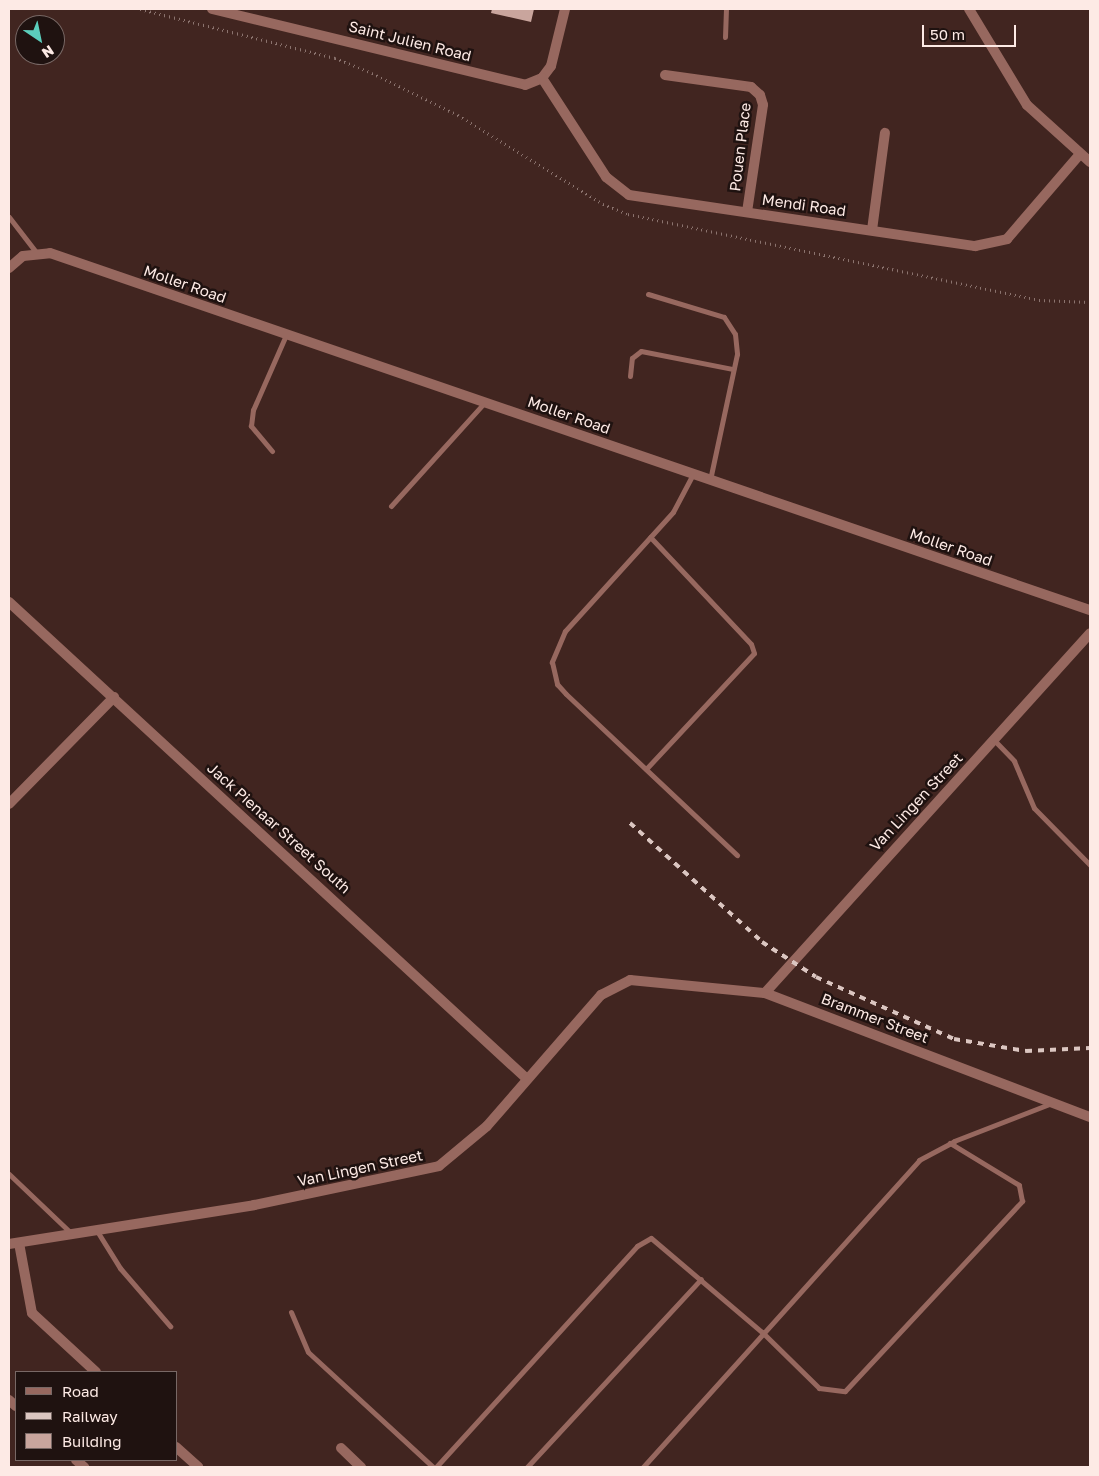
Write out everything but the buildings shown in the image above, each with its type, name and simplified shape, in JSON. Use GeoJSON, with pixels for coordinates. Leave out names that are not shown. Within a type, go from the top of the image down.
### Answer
{"type":"FeatureCollection","features":[{"type":"Feature","properties":{"kind":"street","name":"Saint Julien Road"},"geometry":{"type":"LineString","coordinates":[[212,9],[525,85],[542,78]]}},
{"type":"Feature","properties":{"kind":"street"},"geometry":{"type":"LineString","coordinates":[[542,78],[551,66],[565,9]]}},
{"type":"Feature","properties":{"kind":"street"},"geometry":{"type":"LineString","coordinates":[[969,9],[1028,105],[1090,162]]}},
{"type":"Feature","properties":{"kind":"street","name":"Pouen Place"},"geometry":{"type":"LineString","coordinates":[[665,75],[752,87],[760,95],[763,105],[747,212]]}},
{"type":"Feature","properties":{"kind":"street","name":"Mendi Road"},"geometry":{"type":"LineString","coordinates":[[542,78],[606,177],[621,190],[638,198],[747,212],[975,246],[1000,243],[1080,154]]}},
{"type":"Feature","properties":{"kind":"street"},"geometry":{"type":"LineString","coordinates":[[872,230],[885,133]]}},
{"type":"Feature","properties":{"kind":"street"},"geometry":{"type":"LineString","coordinates":[[9,268],[36,252]]}},
{"type":"Feature","properties":{"kind":"street","name":"Moller Road"},"geometry":{"type":"LineString","coordinates":[[36,252],[50,253],[1090,610]]}},
{"type":"Feature","properties":{"kind":"street","name":"Jack Pienaar Street South"},"geometry":{"type":"LineString","coordinates":[[9,602],[527,1079]]}},
{"type":"Feature","properties":{"kind":"street","name":"Van Lingen Street"},"geometry":{"type":"LineString","coordinates":[[764,993],[1090,633]]}},
{"type":"Feature","properties":{"kind":"street"},"geometry":{"type":"LineString","coordinates":[[9,804],[114,697]]}},
{"type":"Feature","properties":{"kind":"street","name":"Van Lingen Street"},"geometry":{"type":"LineString","coordinates":[[9,1244],[254,1205],[439,1166],[472,1141],[601,995],[620,983],[642,980]]}},
{"type":"Feature","properties":{"kind":"street","name":"Brammer Street"},"geometry":{"type":"LineString","coordinates":[[642,980],[764,993],[1055,1102],[1090,1117]]}},
{"type":"Feature","properties":{"kind":"street"},"geometry":{"type":"LineString","coordinates":[[20,1243],[32,1313],[95,1371]]}},
{"type":"Feature","properties":{"kind":"street"},"geometry":{"type":"LineString","coordinates":[[341,1448],[361,1467]]}},
{"type":"Feature","properties":{"kind":"street"},"geometry":{"type":"LineString","coordinates":[[178,1449],[198,1467]]}},
{"type":"Feature","properties":{"kind":"lane"},"geometry":{"type":"LineString","coordinates":[[725,37],[726,9]]}},
{"type":"Feature","properties":{"kind":"lane"},"geometry":{"type":"LineString","coordinates":[[9,217],[36,252]]}},
{"type":"Feature","properties":{"kind":"lane"},"geometry":{"type":"LineString","coordinates":[[648,294],[730,322],[737,346],[710,480]]}},
{"type":"Feature","properties":{"kind":"lane"},"geometry":{"type":"LineString","coordinates":[[272,451],[251,426],[253,410],[286,335]]}},
{"type":"Feature","properties":{"kind":"lane"},"geometry":{"type":"LineString","coordinates":[[630,376],[632,358],[641,351],[733,369]]}},
{"type":"Feature","properties":{"kind":"lane"},"geometry":{"type":"LineString","coordinates":[[392,506],[485,402]]}},
{"type":"Feature","properties":{"kind":"lane"},"geometry":{"type":"LineString","coordinates":[[693,474],[680,504],[565,631],[552,662],[557,684],[737,855]]}},
{"type":"Feature","properties":{"kind":"lane"},"geometry":{"type":"LineString","coordinates":[[646,769],[754,653],[751,644],[650,537]]}},
{"type":"Feature","properties":{"kind":"lane"},"geometry":{"type":"LineString","coordinates":[[994,740],[1014,761],[1034,808],[1090,865]]}},
{"type":"Feature","properties":{"kind":"lane"},"geometry":{"type":"LineString","coordinates":[[643,1467],[903,1174],[918,1160],[950,1143],[1055,1102]]}},
{"type":"Feature","properties":{"kind":"lane"},"geometry":{"type":"LineString","coordinates":[[291,1312],[308,1352],[434,1467],[647,1239],[656,1239],[762,1332],[819,1388],[834,1393],[852,1386],[1024,1195],[1019,1185],[950,1143]]}},
{"type":"Feature","properties":{"kind":"lane"},"geometry":{"type":"LineString","coordinates":[[9,1174],[72,1235]]}},
{"type":"Feature","properties":{"kind":"lane"},"geometry":{"type":"LineString","coordinates":[[97,1231],[120,1268],[170,1326]]}},
{"type":"Feature","properties":{"kind":"lane"},"geometry":{"type":"LineString","coordinates":[[527,1467],[701,1279]]}},
{"type":"Feature","properties":{"kind":"railway"},"geometry":{"type":"LineString","coordinates":[[630,823],[762,942],[816,977],[954,1039],[1026,1051],[1090,1048]]}}]}
